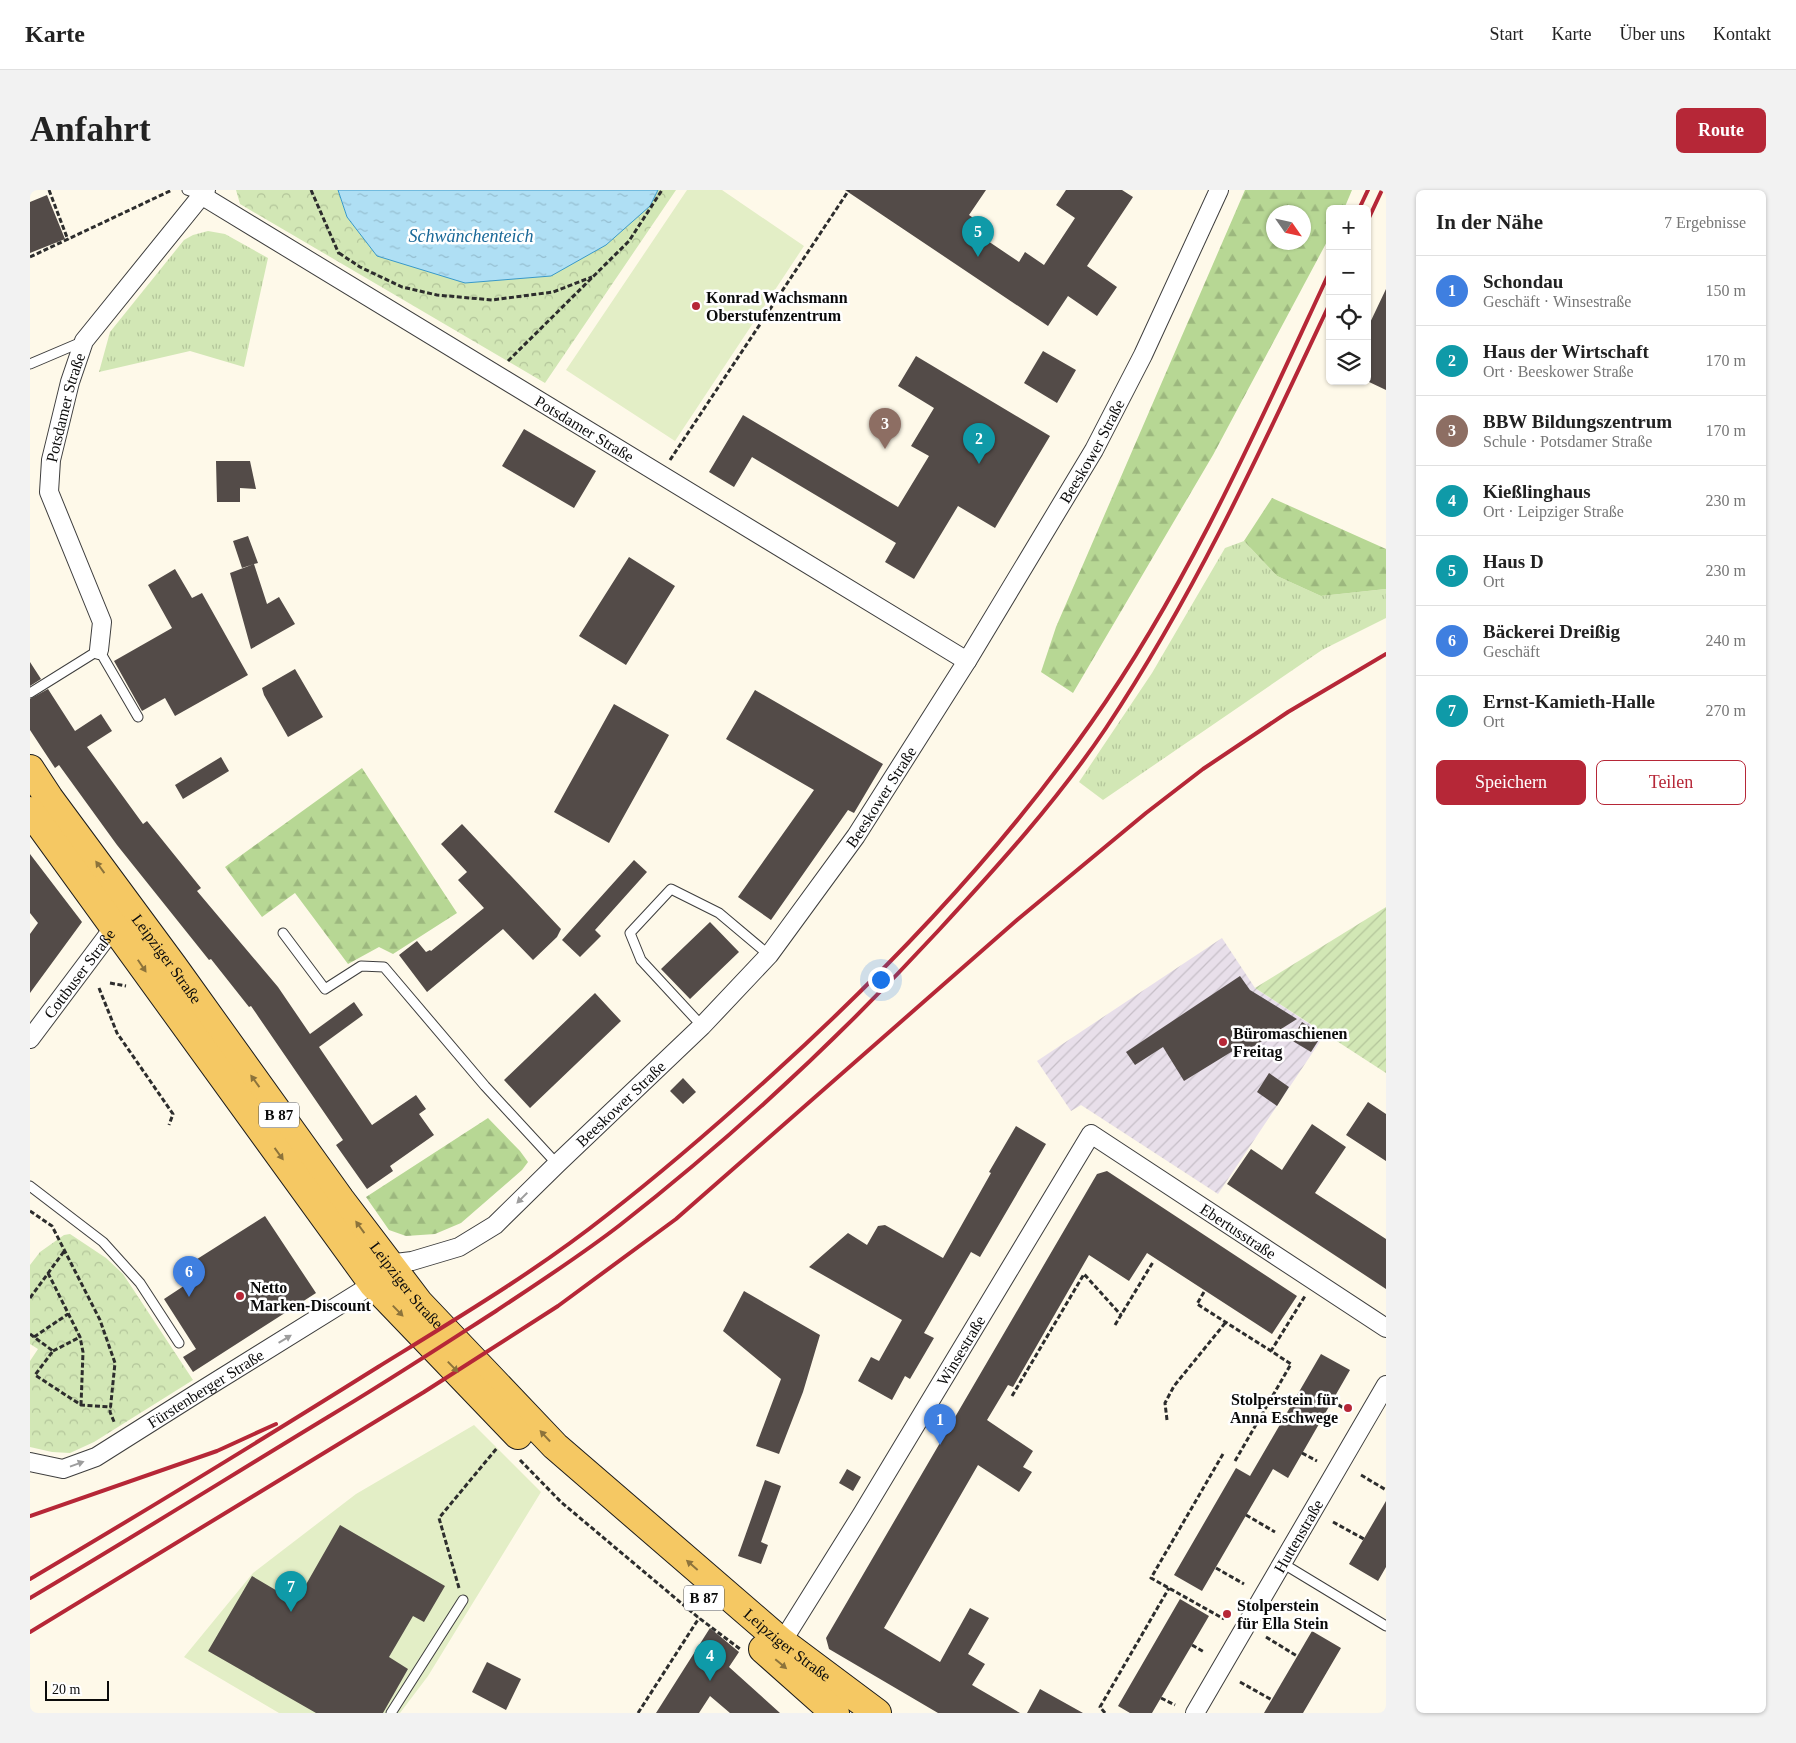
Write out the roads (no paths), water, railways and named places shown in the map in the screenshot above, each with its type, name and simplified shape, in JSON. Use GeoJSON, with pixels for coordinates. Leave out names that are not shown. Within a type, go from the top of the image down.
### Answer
{"type":"FeatureCollection","features":[{"type":"Feature","properties":{"kind":"main road","name":"Leipziger Straße"},"geometry":{"type":"LineString","coordinates":[[30,769],[122,916],[148,975],[380,1274],[545,1463],[787,1669],[835,1713]]}},
{"type":"Feature","properties":{"kind":"main road","name":"Leipziger Straße"},"geometry":{"type":"LineString","coordinates":[[30,811],[122,916]]}},
{"type":"Feature","properties":{"kind":"main road","name":"Leipziger Straße"},"geometry":{"type":"LineString","coordinates":[[380,1274],[419,1304],[555,1446],[782,1642],[877,1713]]}},
{"type":"Feature","properties":{"kind":"street","name":"Beeskower Straße"},"geometry":{"type":"LineString","coordinates":[[380,1274],[412,1261],[458,1247],[495,1225],[556,1164],[702,1026],[769,955],[856,836],[967,662],[1094,450],[1143,355],[1219,190]]}},
{"type":"Feature","properties":{"kind":"street","name":"Potsdamer Straße"},"geometry":{"type":"LineString","coordinates":[[99,650],[102,622],[49,492],[51,460],[70,382],[84,341],[198,192],[967,662]]}},
{"type":"Feature","properties":{"kind":"street","name":"Cottbuser Straße"},"geometry":{"type":"LineString","coordinates":[[30,1039],[122,916]]}},
{"type":"Feature","properties":{"kind":"street","name":"Ebertusstraße"},"geometry":{"type":"LineString","coordinates":[[1092,1134],[1386,1328]]}},
{"type":"Feature","properties":{"kind":"street","name":"Winsestraße"},"geometry":{"type":"LineString","coordinates":[[782,1642],[862,1514],[1092,1134]]}},
{"type":"Feature","properties":{"kind":"street","name":"Fürstenberger Straße"},"geometry":{"type":"LineString","coordinates":[[30,1462],[63,1469],[96,1458],[380,1274]]}},
{"type":"Feature","properties":{"kind":"street","name":"Huttenstraße"},"geometry":{"type":"LineString","coordinates":[[1196,1713],[1386,1385]]}},
{"type":"Feature","properties":{"kind":"lane"},"geometry":{"type":"LineString","coordinates":[[30,364],[84,341]]}},
{"type":"Feature","properties":{"kind":"lane"},"geometry":{"type":"LineString","coordinates":[[30,693],[99,650],[138,717]]}},
{"type":"Feature","properties":{"kind":"lane"},"geometry":{"type":"LineString","coordinates":[[702,1026],[641,960],[630,933],[671,889],[719,913],[769,955]]}},
{"type":"Feature","properties":{"kind":"lane"},"geometry":{"type":"LineString","coordinates":[[283,933],[325,989],[361,966],[384,967],[485,1086],[556,1164]]}},
{"type":"Feature","properties":{"kind":"lane"},"geometry":{"type":"LineString","coordinates":[[30,1186],[102,1242],[140,1283],[179,1343]]}},
{"type":"Feature","properties":{"kind":"lane"},"geometry":{"type":"LineString","coordinates":[[1282,1563],[1386,1626]]}},
{"type":"Feature","properties":{"kind":"lane"},"geometry":{"type":"LineString","coordinates":[[392,1713],[463,1600]]}},
{"type":"Feature","properties":{"kind":"water","name":"Schwänchenteich"},"geometry":{"type":"Polygon","coordinates":[[[338,190],[658,190],[650,206],[606,245],[551,276],[465,283],[377,256],[347,217],[338,190]]]}},
{"type":"Feature","properties":{"kind":"railway"},"geometry":{"type":"LineString","coordinates":[[1361,205],[1368,190]]}},
{"type":"Feature","properties":{"kind":"railway"},"geometry":{"type":"LineString","coordinates":[[1371,213],[1382,190]]}},
{"type":"Feature","properties":{"kind":"railway"},"geometry":{"type":"LineString","coordinates":[[30,1579],[161,1501],[466,1313],[580,1236],[691,1146],[773,1074],[817,1034],[901,951],[1019,818],[1091,723],[1126,670],[1160,616],[1191,560],[1249,445],[1326,280]]}},
{"type":"Feature","properties":{"kind":"railway"},"geometry":{"type":"LineString","coordinates":[[30,1598],[391,1378],[590,1248],[662,1191],[745,1121],[863,1009],[938,931],[1004,858],[1067,782],[1106,728],[1169,625],[1226,520],[1326,312]]}},
{"type":"Feature","properties":{"kind":"railway"},"geometry":{"type":"LineString","coordinates":[[30,1632],[424,1392],[558,1306],[676,1219],[1017,920],[1146,813],[1203,769],[1288,712],[1386,654]]}},
{"type":"Feature","properties":{"kind":"railway"},"geometry":{"type":"LineString","coordinates":[[30,1516],[217,1451],[276,1424]]}},
{"type":"Feature","properties":{"kind":"place","name":"Haus D"},"geometry":{"type":"Point","coordinates":[978,257]}},
{"type":"Feature","properties":{"kind":"place","name":"Konrad Wachsmann Oberstufenzentrum"},"geometry":{"type":"Point","coordinates":[696,306]}},
{"type":"Feature","properties":{"kind":"place","name":"BBW Bildungszentrum"},"geometry":{"type":"Point","coordinates":[885,449]}},
{"type":"Feature","properties":{"kind":"place","name":"Haus der Wirtschaft"},"geometry":{"type":"Point","coordinates":[979,464]}},
{"type":"Feature","properties":{"kind":"place","name":"Büromaschienen Freitag"},"geometry":{"type":"Point","coordinates":[1223,1042]}},
{"type":"Feature","properties":{"kind":"place","name":"Netto Marken-Discount"},"geometry":{"type":"Point","coordinates":[240,1296]}},
{"type":"Feature","properties":{"kind":"place","name":"Bäckerei Dreißig"},"geometry":{"type":"Point","coordinates":[189,1297]}},
{"type":"Feature","properties":{"kind":"place","name":"Stolperstein für Anna Eschwege"},"geometry":{"type":"Point","coordinates":[1348,1408]}},
{"type":"Feature","properties":{"kind":"place","name":"Schondau"},"geometry":{"type":"Point","coordinates":[940,1445]}},
{"type":"Feature","properties":{"kind":"place","name":"Ernst-Kamieth-Halle"},"geometry":{"type":"Point","coordinates":[291,1612]}},
{"type":"Feature","properties":{"kind":"place","name":"Stolperstein für Ella Stein"},"geometry":{"type":"Point","coordinates":[1227,1614]}},
{"type":"Feature","properties":{"kind":"place","name":"Kießlinghaus"},"geometry":{"type":"Point","coordinates":[710,1681]}}]}
